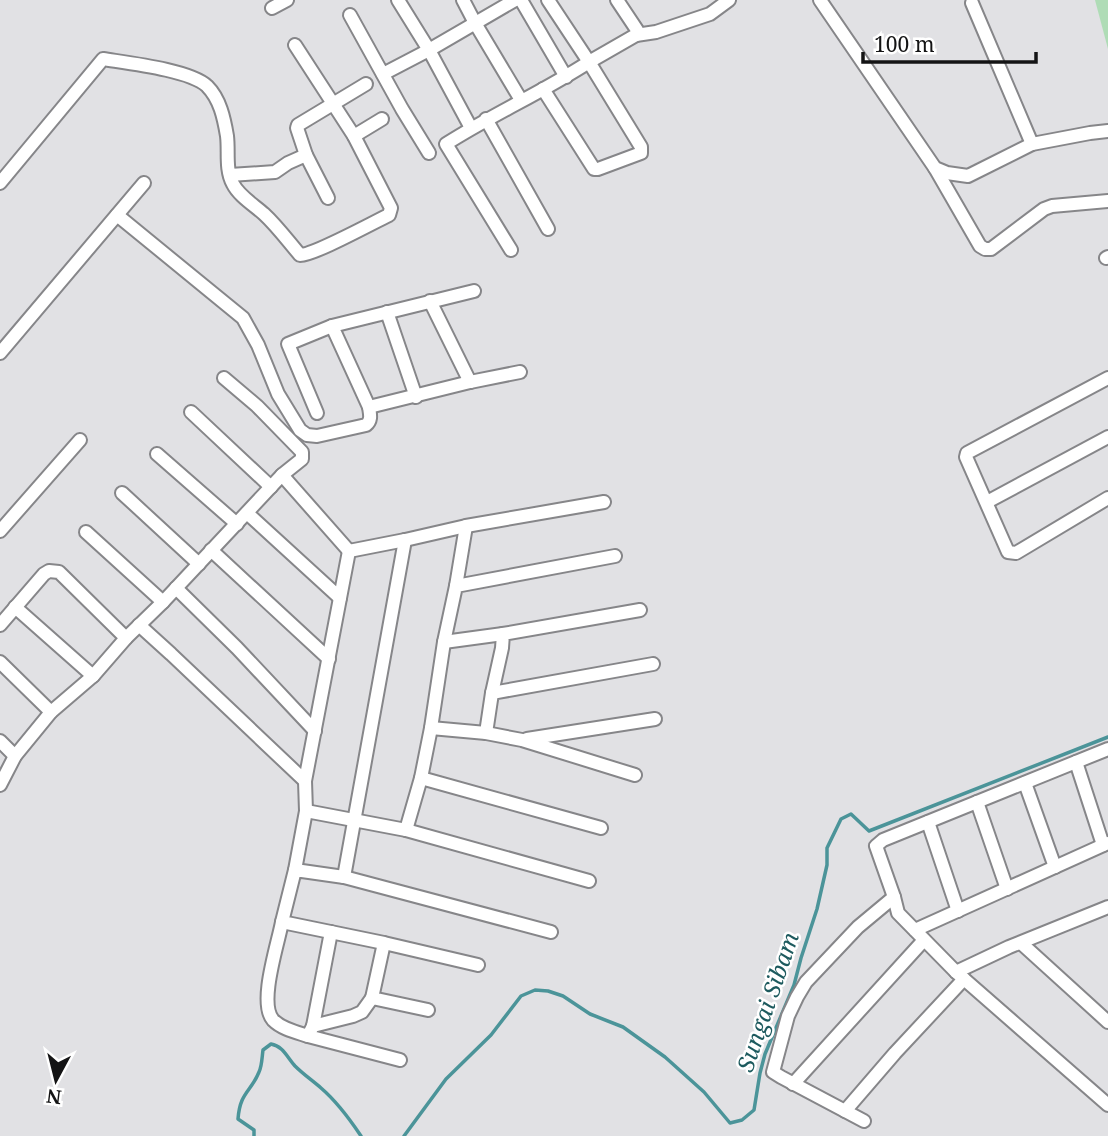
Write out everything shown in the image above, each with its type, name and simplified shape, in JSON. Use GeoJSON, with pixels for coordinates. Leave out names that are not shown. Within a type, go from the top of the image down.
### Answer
{"type":"FeatureCollection","features":[{"type":"Feature","properties":{"kind":"street"},"geometry":{"type":"LineString","coordinates":[[272,8],[287,0]]}},
{"type":"Feature","properties":{"kind":"street"},"geometry":{"type":"LineString","coordinates":[[398,0],[429,50],[471,128]]}},
{"type":"Feature","properties":{"kind":"street"},"geometry":{"type":"LineString","coordinates":[[463,0],[521,100]]}},
{"type":"Feature","properties":{"kind":"street"},"geometry":{"type":"LineString","coordinates":[[383,74],[515,0]]}},
{"type":"Feature","properties":{"kind":"street"},"geometry":{"type":"LineString","coordinates":[[521,0],[566,77]]}},
{"type":"Feature","properties":{"kind":"street"},"geometry":{"type":"LineString","coordinates":[[543,89],[594,169],[642,153],[641,147],[589,62],[548,0]]}},
{"type":"Feature","properties":{"kind":"street"},"geometry":{"type":"LineString","coordinates":[[617,0],[637,30],[636,35]]}},
{"type":"Feature","properties":{"kind":"street"},"geometry":{"type":"LineString","coordinates":[[511,250],[446,144],[636,35],[656,32],[710,14],[729,0]]}},
{"type":"Feature","properties":{"kind":"street"},"geometry":{"type":"LineString","coordinates":[[820,0],[935,168],[980,246],[991,248],[1052,206],[1108,201]]}},
{"type":"Feature","properties":{"kind":"street"},"geometry":{"type":"LineString","coordinates":[[972,3],[1032,144]]}},
{"type":"Feature","properties":{"kind":"street"},"geometry":{"type":"LineString","coordinates":[[349,15],[429,153]]}},
{"type":"Feature","properties":{"kind":"street"},"geometry":{"type":"LineString","coordinates":[[0,183],[103,59],[182,75],[201,81],[218,101],[228,139],[230,175],[236,190],[264,214],[300,255],[305,255],[389,215],[391,208],[354,136],[295,45]]}},
{"type":"Feature","properties":{"kind":"street"},"geometry":{"type":"LineString","coordinates":[[328,198],[306,155],[296,128],[366,84]]}},
{"type":"Feature","properties":{"kind":"street"},"geometry":{"type":"LineString","coordinates":[[354,136],[382,120]]}},
{"type":"Feature","properties":{"kind":"street"},"geometry":{"type":"LineString","coordinates":[[486,120],[548,229]]}},
{"type":"Feature","properties":{"kind":"street"},"geometry":{"type":"LineString","coordinates":[[935,168],[968,176],[1032,144],[1108,131]]}},
{"type":"Feature","properties":{"kind":"street"},"geometry":{"type":"LineString","coordinates":[[230,175],[275,172],[306,155]]}},
{"type":"Feature","properties":{"kind":"street"},"geometry":{"type":"LineString","coordinates":[[0,353],[144,183]]}},
{"type":"Feature","properties":{"kind":"street"},"geometry":{"type":"LineString","coordinates":[[117,215],[243,318],[258,345],[278,394],[300,430],[307,435],[317,436],[366,425],[370,418],[369,407],[332,326]]}},
{"type":"Feature","properties":{"kind":"street"},"geometry":{"type":"LineString","coordinates":[[317,413],[288,344],[332,326],[474,291]]}},
{"type":"Feature","properties":{"kind":"street"},"geometry":{"type":"LineString","coordinates":[[430,302],[470,383]]}},
{"type":"Feature","properties":{"kind":"street"},"geometry":{"type":"LineString","coordinates":[[387,312],[416,397]]}},
{"type":"Feature","properties":{"kind":"street"},"geometry":{"type":"LineString","coordinates":[[369,407],[520,372]]}},
{"type":"Feature","properties":{"kind":"street"},"geometry":{"type":"LineString","coordinates":[[0,785],[15,756],[51,712],[93,676],[282,475],[302,458],[302,452],[257,406],[224,378]]}},
{"type":"Feature","properties":{"kind":"street"},"geometry":{"type":"LineString","coordinates":[[1108,378],[967,453],[966,460],[1008,552],[1016,553],[1108,498]]}},
{"type":"Feature","properties":{"kind":"street"},"geometry":{"type":"LineString","coordinates":[[191,412],[271,487]]}},
{"type":"Feature","properties":{"kind":"street"},"geometry":{"type":"LineString","coordinates":[[987,502],[1108,438]]}},
{"type":"Feature","properties":{"kind":"street"},"geometry":{"type":"LineString","coordinates":[[0,531],[80,440]]}},
{"type":"Feature","properties":{"kind":"street"},"geometry":{"type":"LineString","coordinates":[[157,454],[237,524]]}},
{"type":"Feature","properties":{"kind":"street"},"geometry":{"type":"LineString","coordinates":[[282,475],[349,551]]}},
{"type":"Feature","properties":{"kind":"street"},"geometry":{"type":"LineString","coordinates":[[122,494],[198,564]]}},
{"type":"Feature","properties":{"kind":"street"},"geometry":{"type":"LineString","coordinates":[[349,551],[466,526],[604,502]]}},
{"type":"Feature","properties":{"kind":"street"},"geometry":{"type":"LineString","coordinates":[[247,513],[340,598]]}},
{"type":"Feature","properties":{"kind":"street"},"geometry":{"type":"LineString","coordinates":[[406,830],[421,778],[466,526]]}},
{"type":"Feature","properties":{"kind":"street"},"geometry":{"type":"LineString","coordinates":[[86,532],[163,602]]}},
{"type":"Feature","properties":{"kind":"street"},"geometry":{"type":"LineString","coordinates":[[344,877],[405,540]]}},
{"type":"Feature","properties":{"kind":"street"},"geometry":{"type":"LineString","coordinates":[[211,550],[328,659]]}},
{"type":"Feature","properties":{"kind":"street"},"geometry":{"type":"LineString","coordinates":[[349,551],[305,781],[306,811],[267,994],[267,1008],[273,1020],[289,1031],[311,1031],[400,1060]]}},
{"type":"Feature","properties":{"kind":"street"},"geometry":{"type":"LineString","coordinates":[[456,586],[615,556]]}},
{"type":"Feature","properties":{"kind":"street"},"geometry":{"type":"LineString","coordinates":[[0,625],[44,574],[49,571],[59,572],[126,638]]}},
{"type":"Feature","properties":{"kind":"street"},"geometry":{"type":"LineString","coordinates":[[176,588],[315,731]]}},
{"type":"Feature","properties":{"kind":"street"},"geometry":{"type":"LineString","coordinates":[[16,607],[93,676]]}},
{"type":"Feature","properties":{"kind":"street"},"geometry":{"type":"LineString","coordinates":[[444,642],[640,610]]}},
{"type":"Feature","properties":{"kind":"street"},"geometry":{"type":"LineString","coordinates":[[139,625],[305,781]]}},
{"type":"Feature","properties":{"kind":"street"},"geometry":{"type":"LineString","coordinates":[[486,733],[503,634]]}},
{"type":"Feature","properties":{"kind":"street"},"geometry":{"type":"LineString","coordinates":[[0,662],[51,712]]}},
{"type":"Feature","properties":{"kind":"street"},"geometry":{"type":"LineString","coordinates":[[492,693],[653,664]]}},
{"type":"Feature","properties":{"kind":"street"},"geometry":{"type":"LineString","coordinates":[[522,740],[655,719]]}},
{"type":"Feature","properties":{"kind":"street"},"geometry":{"type":"LineString","coordinates":[[430,728],[486,733],[522,740],[635,775]]}},
{"type":"Feature","properties":{"kind":"street"},"geometry":{"type":"LineString","coordinates":[[0,741],[15,756]]}},
{"type":"Feature","properties":{"kind":"street"},"geometry":{"type":"LineString","coordinates":[[1108,749],[883,840],[876,846],[898,913],[960,976],[1108,1105]]}},
{"type":"Feature","properties":{"kind":"street"},"geometry":{"type":"LineString","coordinates":[[793,1084],[919,935],[958,911],[1105,844],[1076,762]]}},
{"type":"Feature","properties":{"kind":"street"},"geometry":{"type":"LineString","coordinates":[[421,778],[601,828]]}},
{"type":"Feature","properties":{"kind":"street"},"geometry":{"type":"LineString","coordinates":[[1025,783],[1055,867]]}},
{"type":"Feature","properties":{"kind":"street"},"geometry":{"type":"LineString","coordinates":[[977,802],[1007,889]]}},
{"type":"Feature","properties":{"kind":"street"},"geometry":{"type":"LineString","coordinates":[[306,811],[406,830],[589,881]]}},
{"type":"Feature","properties":{"kind":"street"},"geometry":{"type":"LineString","coordinates":[[928,822],[958,911]]}},
{"type":"Feature","properties":{"kind":"street"},"geometry":{"type":"LineString","coordinates":[[295,870],[344,877],[551,932]]}},
{"type":"Feature","properties":{"kind":"street"},"geometry":{"type":"LineString","coordinates":[[864,1121],[773,1072],[788,1016],[806,982],[859,927],[894,897]]}},
{"type":"Feature","properties":{"kind":"street"},"geometry":{"type":"LineString","coordinates":[[845,1111],[960,976],[1021,943],[1108,906]]}},
{"type":"Feature","properties":{"kind":"street"},"geometry":{"type":"LineString","coordinates":[[282,922],[478,965]]}},
{"type":"Feature","properties":{"kind":"street"},"geometry":{"type":"LineString","coordinates":[[311,1031],[331,932]]}},
{"type":"Feature","properties":{"kind":"street"},"geometry":{"type":"LineString","coordinates":[[311,1031],[362,1012],[372,998],[384,943]]}},
{"type":"Feature","properties":{"kind":"street"},"geometry":{"type":"LineString","coordinates":[[1021,943],[1108,1022]]}},
{"type":"Feature","properties":{"kind":"street"},"geometry":{"type":"LineString","coordinates":[[372,998],[428,1010]]}},
{"type":"Feature","properties":{"kind":"green space"},"geometry":{"type":"Polygon","coordinates":[[[1095,0],[1108,0],[1108,49],[1095,0]]]}},
{"type":"Feature","properties":{"kind":"waterway","name":"Sungai Sibam"},"geometry":{"type":"LineString","coordinates":[[404,1136],[446,1079],[491,1035],[521,996],[535,990],[563,996],[590,1014],[623,1027],[665,1057],[704,1092],[730,1123],[742,1120],[754,1110],[765,1054],[794,985],[817,909],[827,865],[827,848],[841,819],[851,814],[869,831],[1108,737]]}},
{"type":"Feature","properties":{"kind":"waterway","name":"Sungai Sibam"},"geometry":{"type":"LineString","coordinates":[[254,1136],[254,1130],[238,1119],[239,1110],[260,1070],[263,1050],[271,1044],[282,1049],[295,1066],[326,1093],[361,1136]]}}]}
